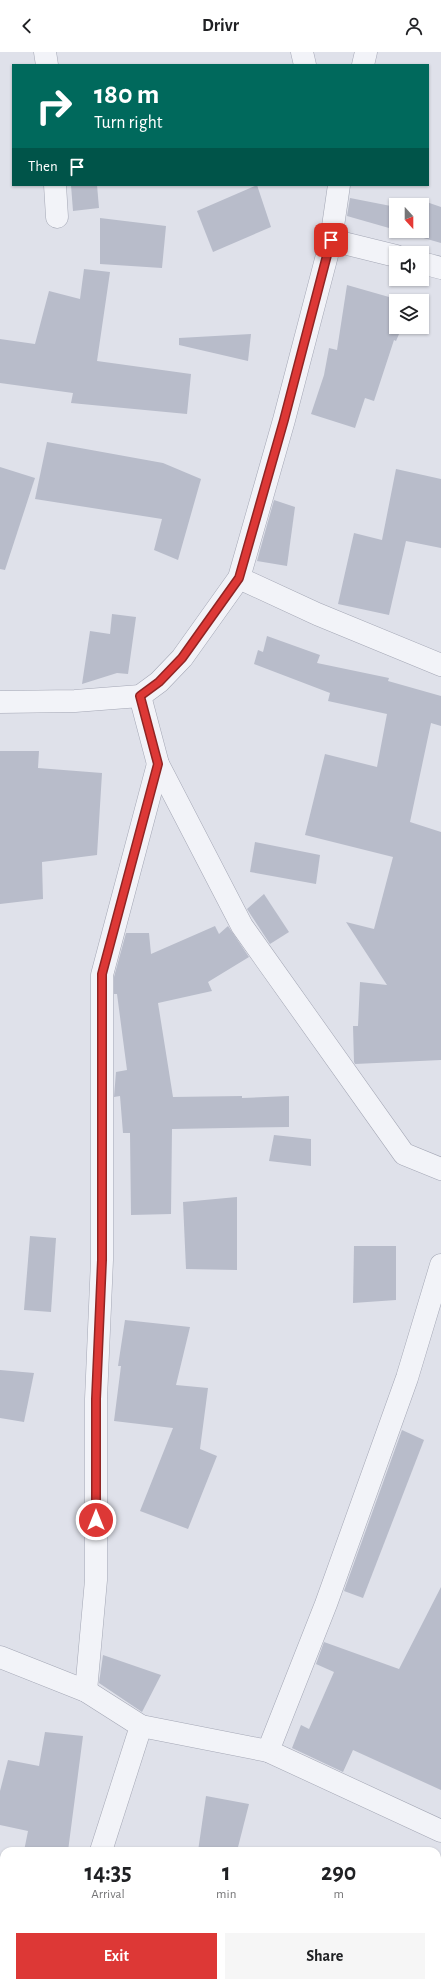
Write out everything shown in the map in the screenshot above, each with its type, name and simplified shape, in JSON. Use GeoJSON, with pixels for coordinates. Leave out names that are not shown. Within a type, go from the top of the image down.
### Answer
{"type":"FeatureCollection","features":[{"type":"Feature","properties":{"kind":"street"},"geometry":{"type":"LineString","coordinates":[[46,52],[48,64]]}},
{"type":"Feature","properties":{"kind":"street"},"geometry":{"type":"LineString","coordinates":[[302,52],[305,64]]}},
{"type":"Feature","properties":{"kind":"street"},"geometry":{"type":"LineString","coordinates":[[363,64],[366,52]]}},
{"type":"Feature","properties":{"kind":"street"},"geometry":{"type":"LineString","coordinates":[[55,186],[57,217]]}},
{"type":"Feature","properties":{"kind":"street"},"geometry":{"type":"LineString","coordinates":[[0,702],[75,701],[140,696],[159,682],[182,658],[239,578],[284,420],[331,240],[338,187]]}},
{"type":"Feature","properties":{"kind":"street"},"geometry":{"type":"LineString","coordinates":[[331,240],[389,254]]}},
{"type":"Feature","properties":{"kind":"street"},"geometry":{"type":"LineString","coordinates":[[429,265],[441,268]]}},
{"type":"Feature","properties":{"kind":"street"},"geometry":{"type":"LineString","coordinates":[[239,578],[317,614],[441,665]]}},
{"type":"Feature","properties":{"kind":"street"},"geometry":{"type":"LineString","coordinates":[[140,696],[158,764],[242,926],[404,1154],[441,1169]]}},
{"type":"Feature","properties":{"kind":"street"},"geometry":{"type":"LineString","coordinates":[[86,1691],[96,1580],[96,1399],[102,1260],[102,974],[158,764]]}},
{"type":"Feature","properties":{"kind":"street"},"geometry":{"type":"LineString","coordinates":[[268,1751],[326,1604],[407,1378],[441,1265]]}},
{"type":"Feature","properties":{"kind":"street"},"geometry":{"type":"LineString","coordinates":[[0,1657],[86,1691],[141,1726],[268,1751],[441,1832]]}},
{"type":"Feature","properties":{"kind":"street"},"geometry":{"type":"LineString","coordinates":[[103,1847],[141,1726]]}},
{"type":"Feature","properties":{"kind":"building"},"geometry":{"type":"Polygon","coordinates":[[[71,186],[97,186],[99,208],[73,211],[71,186]]]}},
{"type":"Feature","properties":{"kind":"building"},"geometry":{"type":"Polygon","coordinates":[[[257,186],[271,227],[213,252],[197,211],[257,186]]]}},
{"type":"Feature","properties":{"kind":"building"},"geometry":{"type":"Polygon","coordinates":[[[350,198],[389,206],[389,228],[347,216],[350,198]]]}},
{"type":"Feature","properties":{"kind":"building"},"geometry":{"type":"Polygon","coordinates":[[[429,203],[441,207],[441,243],[424,238],[429,238],[429,203]]]}},
{"type":"Feature","properties":{"kind":"building"},"geometry":{"type":"Polygon","coordinates":[[[100,218],[166,226],[162,268],[100,264],[100,218]]]}},
{"type":"Feature","properties":{"kind":"building"},"geometry":{"type":"Polygon","coordinates":[[[84,269],[110,272],[97,361],[191,374],[187,414],[71,403],[73,393],[0,383],[0,339],[35,344],[49,291],[80,299],[84,269]]]}},
{"type":"Feature","properties":{"kind":"building"},"geometry":{"type":"Polygon","coordinates":[[[347,285],[389,297],[389,334],[399,334],[396,341],[394,340],[374,401],[365,398],[355,428],[311,414],[324,375],[329,348],[337,350],[347,285]]]}},
{"type":"Feature","properties":{"kind":"building"},"geometry":{"type":"Polygon","coordinates":[[[251,334],[248,361],[179,345],[179,338],[251,334]]]}},
{"type":"Feature","properties":{"kind":"building"},"geometry":{"type":"Polygon","coordinates":[[[47,442],[163,463],[201,479],[178,560],[154,550],[162,519],[35,499],[47,442]]]}},
{"type":"Feature","properties":{"kind":"building"},"geometry":{"type":"Polygon","coordinates":[[[0,467],[35,478],[5,570],[0,569],[0,467]]]}},
{"type":"Feature","properties":{"kind":"building"},"geometry":{"type":"Polygon","coordinates":[[[396,469],[441,479],[441,548],[406,541],[389,615],[338,604],[354,533],[382,540],[396,469]]]}},
{"type":"Feature","properties":{"kind":"building"},"geometry":{"type":"Polygon","coordinates":[[[274,500],[295,507],[287,566],[257,561],[274,500]]]}},
{"type":"Feature","properties":{"kind":"building"},"geometry":{"type":"Polygon","coordinates":[[[112,614],[136,617],[128,674],[117,673],[82,684],[90,631],[110,634],[112,614]]]}},
{"type":"Feature","properties":{"kind":"building"},"geometry":{"type":"Polygon","coordinates":[[[267,636],[320,655],[317,663],[389,678],[388,681],[441,696],[441,726],[431,723],[410,822],[441,832],[441,1060],[355,1064],[353,1026],[358,1026],[360,982],[387,985],[346,922],[374,929],[393,857],[305,835],[325,754],[377,767],[387,714],[328,701],[330,693],[254,664],[258,650],[263,652],[267,636]]]}},
{"type":"Feature","properties":{"kind":"building"},"geometry":{"type":"Polygon","coordinates":[[[0,751],[39,751],[38,768],[102,773],[97,855],[42,862],[43,899],[0,904],[0,751]]]}},
{"type":"Feature","properties":{"kind":"building"},"geometry":{"type":"Polygon","coordinates":[[[255,842],[320,855],[316,884],[250,872],[255,842]]]}},
{"type":"Feature","properties":{"kind":"building"},"geometry":{"type":"Polygon","coordinates":[[[264,894],[289,932],[270,944],[247,909],[264,894]]]}},
{"type":"Feature","properties":{"kind":"building"},"geometry":{"type":"Polygon","coordinates":[[[215,926],[219,934],[228,926],[249,957],[208,982],[212,991],[158,1003],[173,1097],[242,1096],[242,1098],[289,1096],[289,1127],[172,1129],[171,1214],[131,1215],[130,1133],[123,1133],[120,1096],[114,1097],[116,1072],[127,1070],[117,994],[114,994],[114,977],[126,933],[149,933],[151,954],[215,926]]]}},
{"type":"Feature","properties":{"kind":"building"},"geometry":{"type":"Polygon","coordinates":[[[274,1135],[311,1139],[311,1166],[269,1161],[274,1135]]]}},
{"type":"Feature","properties":{"kind":"building"},"geometry":{"type":"Polygon","coordinates":[[[237,1197],[237,1270],[186,1269],[183,1202],[237,1197]]]}},
{"type":"Feature","properties":{"kind":"building"},"geometry":{"type":"Polygon","coordinates":[[[30,1236],[56,1238],[51,1312],[24,1310],[30,1236]]]}},
{"type":"Feature","properties":{"kind":"building"},"geometry":{"type":"Polygon","coordinates":[[[354,1246],[396,1246],[396,1300],[353,1303],[354,1246]]]}},
{"type":"Feature","properties":{"kind":"building"},"geometry":{"type":"Polygon","coordinates":[[[125,1320],[190,1327],[176,1385],[208,1388],[200,1449],[217,1456],[188,1529],[140,1511],[173,1428],[114,1421],[121,1366],[118,1366],[125,1320]]]}},
{"type":"Feature","properties":{"kind":"building"},"geometry":{"type":"Polygon","coordinates":[[[0,1370],[34,1373],[24,1422],[0,1418],[0,1370]]]}},
{"type":"Feature","properties":{"kind":"building"},"geometry":{"type":"Polygon","coordinates":[[[402,1430],[424,1440],[363,1598],[344,1591],[402,1430]]]}},
{"type":"Feature","properties":{"kind":"building"},"geometry":{"type":"Polygon","coordinates":[[[441,1587],[441,1790],[353,1750],[343,1772],[292,1748],[301,1725],[309,1729],[334,1672],[316,1664],[324,1642],[399,1669],[441,1587]]]}},
{"type":"Feature","properties":{"kind":"building"},"geometry":{"type":"Polygon","coordinates":[[[103,1655],[161,1675],[142,1712],[99,1683],[103,1655]]]}},
{"type":"Feature","properties":{"kind":"building"},"geometry":{"type":"Polygon","coordinates":[[[45,1732],[83,1736],[69,1847],[25,1847],[28,1831],[0,1825],[0,1791],[8,1760],[39,1766],[45,1732]]]}},
{"type":"Feature","properties":{"kind":"building"},"geometry":{"type":"Polygon","coordinates":[[[206,1796],[249,1804],[238,1847],[199,1847],[206,1796]]]}},
{"type":"Feature","properties":{"kind":"route"},"geometry":{"type":"LineString","coordinates":[[96,1520],[96,1399],[102,1260],[102,974],[158,764],[140,696],[159,682],[182,658],[239,578],[284,420],[331,240]]}}]}
